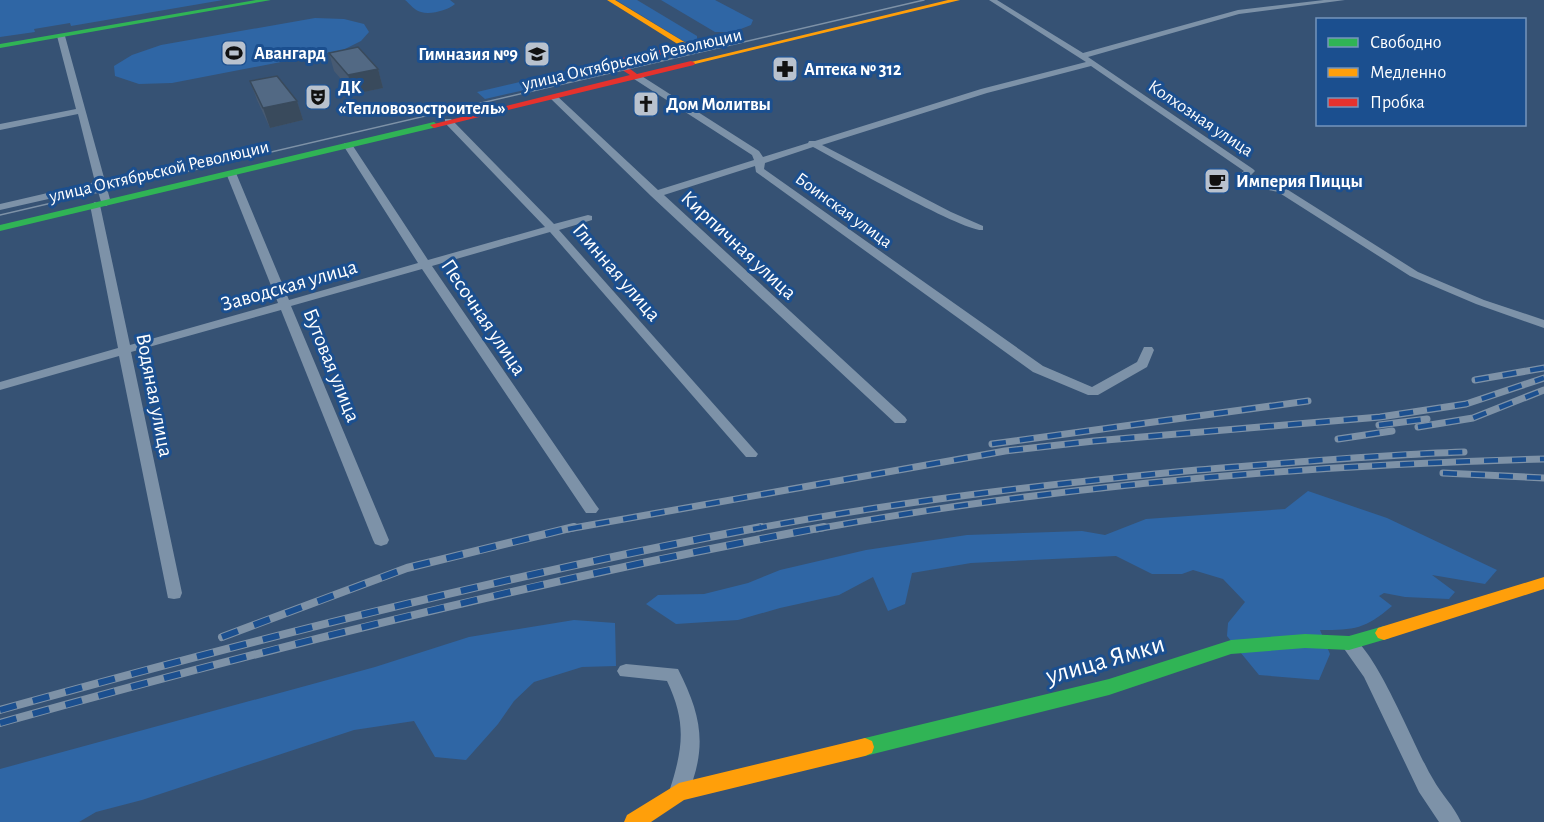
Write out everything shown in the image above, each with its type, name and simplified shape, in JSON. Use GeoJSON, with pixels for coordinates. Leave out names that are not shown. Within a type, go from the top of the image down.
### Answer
{"type":"FeatureCollection","features":[{"type":"Feature","properties":{"kind":"street"},"geometry":{"type":"LineString","coordinates":[[0,46],[268,0]]}},
{"type":"Feature","properties":{"kind":"street"},"geometry":{"type":"LineString","coordinates":[[610,0],[687,46],[616,62],[637,76]]}},
{"type":"Feature","properties":{"kind":"street","name":"улица Октябрьской Революции"},"geometry":{"type":"LineString","coordinates":[[0,228],[957,0]]}},
{"type":"Feature","properties":{"kind":"street","name":"Колхозная улица"},"geometry":{"type":"LineString","coordinates":[[992,0],[1087,59],[1250,171],[1243,176],[1258,185],[1281,190],[1414,274],[1480,303],[1544,324]]}},
{"type":"Feature","properties":{"kind":"street"},"geometry":{"type":"LineString","coordinates":[[655,194],[812,143],[1238,12],[1341,0]]}},
{"type":"Feature","properties":{"kind":"street","name":"Водяная улица"},"geometry":{"type":"LineString","coordinates":[[61,36],[100,184],[100,204],[125,352],[174,593]]}},
{"type":"Feature","properties":{"kind":"street","name":"Боинская улица"},"geometry":{"type":"LineString","coordinates":[[637,76],[756,153],[759,170],[1038,369],[1093,392],[1142,364],[1148,350]]}},
{"type":"Feature","properties":{"kind":"street","name":"Кирпичная улица"},"geometry":{"type":"LineString","coordinates":[[553,97],[900,420]]}},
{"type":"Feature","properties":{"kind":"street"},"geometry":{"type":"LineString","coordinates":[[0,127],[81,111]]}},
{"type":"Feature","properties":{"kind":"street","name":"Глинная улица"},"geometry":{"type":"LineString","coordinates":[[448,121],[552,228],[751,454]]}},
{"type":"Feature","properties":{"kind":"street"},"geometry":{"type":"LineString","coordinates":[[812,143],[946,214],[979,228]]}},
{"type":"Feature","properties":{"kind":"street","name":"Песочная улица"},"geometry":{"type":"LineString","coordinates":[[348,145],[426,266],[591,509]]}},
{"type":"Feature","properties":{"kind":"street","name":"Бутовая улица"},"geometry":{"type":"LineString","coordinates":[[231,173],[381,540]]}},
{"type":"Feature","properties":{"kind":"street"},"geometry":{"type":"LineString","coordinates":[[0,207],[100,184]]}},
{"type":"Feature","properties":{"kind":"street","name":"Заводская улица"},"geometry":{"type":"LineString","coordinates":[[0,386],[287,306],[588,218]]}},
{"type":"Feature","properties":{"kind":"street","name":"улица Ямки"},"geometry":{"type":"LineString","coordinates":[[634,822],[679,792],[1109,687],[1231,647],[1305,641],[1349,643],[1424,622],[1544,583]]}},
{"type":"Feature","properties":{"kind":"street"},"geometry":{"type":"LineString","coordinates":[[1349,643],[1370,672],[1426,786],[1451,822]]}},
{"type":"Feature","properties":{"kind":"street"},"geometry":{"type":"LineString","coordinates":[[626,670],[672,674],[684,697],[693,724],[689,761],[679,792]]}},
{"type":"Feature","properties":{"kind":"shaded area"},"geometry":{"type":"Polygon","coordinates":[[[0,0],[223,0],[71,26],[70,23],[34,29],[35,32],[0,37],[0,0]]]}},
{"type":"Feature","properties":{"kind":"shaded area"},"geometry":{"type":"Polygon","coordinates":[[[405,0],[450,0],[455,4],[439,11],[425,13],[417,10],[405,0]]]}},
{"type":"Feature","properties":{"kind":"shaded area"},"geometry":{"type":"Polygon","coordinates":[[[616,0],[637,0],[697,36],[697,40],[685,42],[616,0]]]}},
{"type":"Feature","properties":{"kind":"shaded area"},"geometry":{"type":"Polygon","coordinates":[[[661,0],[715,0],[753,20],[751,25],[733,32],[715,32],[661,0]]]}},
{"type":"Feature","properties":{"kind":"shaded area","name":"Авангард"},"geometry":{"type":"Polygon","coordinates":[[[315,18],[344,19],[364,24],[369,32],[361,41],[343,50],[172,83],[139,84],[115,76],[114,66],[132,55],[161,45],[315,18]]]}},
{"type":"Feature","properties":{"kind":"shaded area"},"geometry":{"type":"Polygon","coordinates":[[[593,65],[598,69],[614,66],[618,69],[485,99],[477,92],[593,65]]]}},
{"type":"Feature","properties":{"kind":"shaded area"},"geometry":{"type":"Polygon","coordinates":[[[1308,491],[1387,518],[1497,570],[1485,584],[1432,575],[1455,592],[1449,599],[1405,597],[1384,593],[1379,596],[1392,606],[1367,624],[1359,627],[1320,630],[1330,654],[1319,680],[1259,675],[1227,636],[1228,623],[1245,602],[1223,579],[1193,570],[1182,574],[1152,574],[1116,556],[971,563],[912,573],[905,604],[888,611],[873,577],[839,595],[738,620],[676,624],[646,604],[658,595],[704,594],[748,583],[780,570],[866,550],[967,535],[1082,531],[1105,535],[1146,519],[1285,509],[1308,491]]]}},
{"type":"Feature","properties":{"kind":"shaded area"},"geometry":{"type":"Polygon","coordinates":[[[574,620],[615,623],[616,666],[582,667],[534,682],[514,701],[498,724],[466,760],[435,757],[414,721],[354,730],[142,800],[96,812],[79,822],[0,822],[0,769],[375,667],[469,637],[574,620]]]}},
{"type":"Feature","properties":{"kind":"building"},"geometry":{"type":"Polygon","coordinates":[[[358,47],[378,69],[348,75],[329,53],[358,47]]]}},
{"type":"Feature","properties":{"kind":"building"},"geometry":{"type":"Polygon","coordinates":[[[277,76],[297,101],[263,108],[250,81],[277,76]]]}},
{"type":"Feature","properties":{"kind":"tram line"},"geometry":{"type":"LineString","coordinates":[[0,215],[924,0]]}},
{"type":"Feature","properties":{"kind":"railway"},"geometry":{"type":"LineString","coordinates":[[1475,380],[1544,368]]}},
{"type":"Feature","properties":{"kind":"railway"},"geometry":{"type":"LineString","coordinates":[[568,529],[1005,451],[1094,441],[1380,417],[1466,404],[1544,378]]}},
{"type":"Feature","properties":{"kind":"railway"},"geometry":{"type":"LineString","coordinates":[[1418,427],[1473,418],[1544,390]]}},
{"type":"Feature","properties":{"kind":"railway"},"geometry":{"type":"LineString","coordinates":[[992,444],[1308,401]]}},
{"type":"Feature","properties":{"kind":"railway"},"geometry":{"type":"LineString","coordinates":[[1379,425],[1427,419]]}},
{"type":"Feature","properties":{"kind":"railway"},"geometry":{"type":"LineString","coordinates":[[1338,439],[1392,431]]}},
{"type":"Feature","properties":{"kind":"railway"},"geometry":{"type":"LineString","coordinates":[[753,529],[974,494],[1085,481],[1297,462],[1464,452]]}},
{"type":"Feature","properties":{"kind":"railway"},"geometry":{"type":"LineString","coordinates":[[816,529],[996,501],[1179,480],[1362,466],[1544,459]]}},
{"type":"Feature","properties":{"kind":"railway"},"geometry":{"type":"LineString","coordinates":[[1443,473],[1544,478]]}},
{"type":"Feature","properties":{"kind":"railway"},"geometry":{"type":"LineString","coordinates":[[222,637],[407,568],[574,527]]}},
{"type":"Feature","properties":{"kind":"railway"},"geometry":{"type":"LineString","coordinates":[[0,710],[189,659],[474,588],[761,527]]}},
{"type":"Feature","properties":{"kind":"railway"},"geometry":{"type":"LineString","coordinates":[[0,723],[205,667],[513,591],[824,527]]}},
{"type":"Feature","properties":{"kind":"traffic: fast"},"geometry":{"type":"LineString","coordinates":[[0,46],[268,0]]}},
{"type":"Feature","properties":{"kind":"traffic: fast"},"geometry":{"type":"LineString","coordinates":[[0,228],[434,125]]}},
{"type":"Feature","properties":{"kind":"traffic: fast"},"geometry":{"type":"LineString","coordinates":[[865,747],[1109,687],[1231,647],[1305,641],[1349,643],[1384,633]]}},
{"type":"Feature","properties":{"kind":"traffic: slow"},"geometry":{"type":"LineString","coordinates":[[610,0],[687,46]]}},
{"type":"Feature","properties":{"kind":"traffic: slow"},"geometry":{"type":"LineString","coordinates":[[691,63],[957,0]]}},
{"type":"Feature","properties":{"kind":"traffic: slow"},"geometry":{"type":"LineString","coordinates":[[1384,633],[1544,583]]}},
{"type":"Feature","properties":{"kind":"traffic: slow"},"geometry":{"type":"LineString","coordinates":[[634,822],[679,792],[865,747]]}},
{"type":"Feature","properties":{"kind":"traffic: jam"},"geometry":{"type":"LineString","coordinates":[[637,77],[616,62],[687,46]]}},
{"type":"Feature","properties":{"kind":"traffic: jam"},"geometry":{"type":"LineString","coordinates":[[434,125],[691,63]]}},
{"type":"Feature","properties":{"kind":"place","name":"Авангард"},"geometry":{"type":"Point","coordinates":[234,53]}},
{"type":"Feature","properties":{"kind":"place","name":"Гимназия №9"},"geometry":{"type":"Point","coordinates":[537,54]}},
{"type":"Feature","properties":{"kind":"place","name":"Аптека № 312"},"geometry":{"type":"Point","coordinates":[785,69]}},
{"type":"Feature","properties":{"kind":"place","name":"ДК «Тепловозостроитель»"},"geometry":{"type":"Point","coordinates":[318,97]}},
{"type":"Feature","properties":{"kind":"place","name":"Дом Молитвы"},"geometry":{"type":"Point","coordinates":[646,104]}},
{"type":"Feature","properties":{"kind":"place","name":"Империя Пиццы"},"geometry":{"type":"Point","coordinates":[1217,181]}}]}
